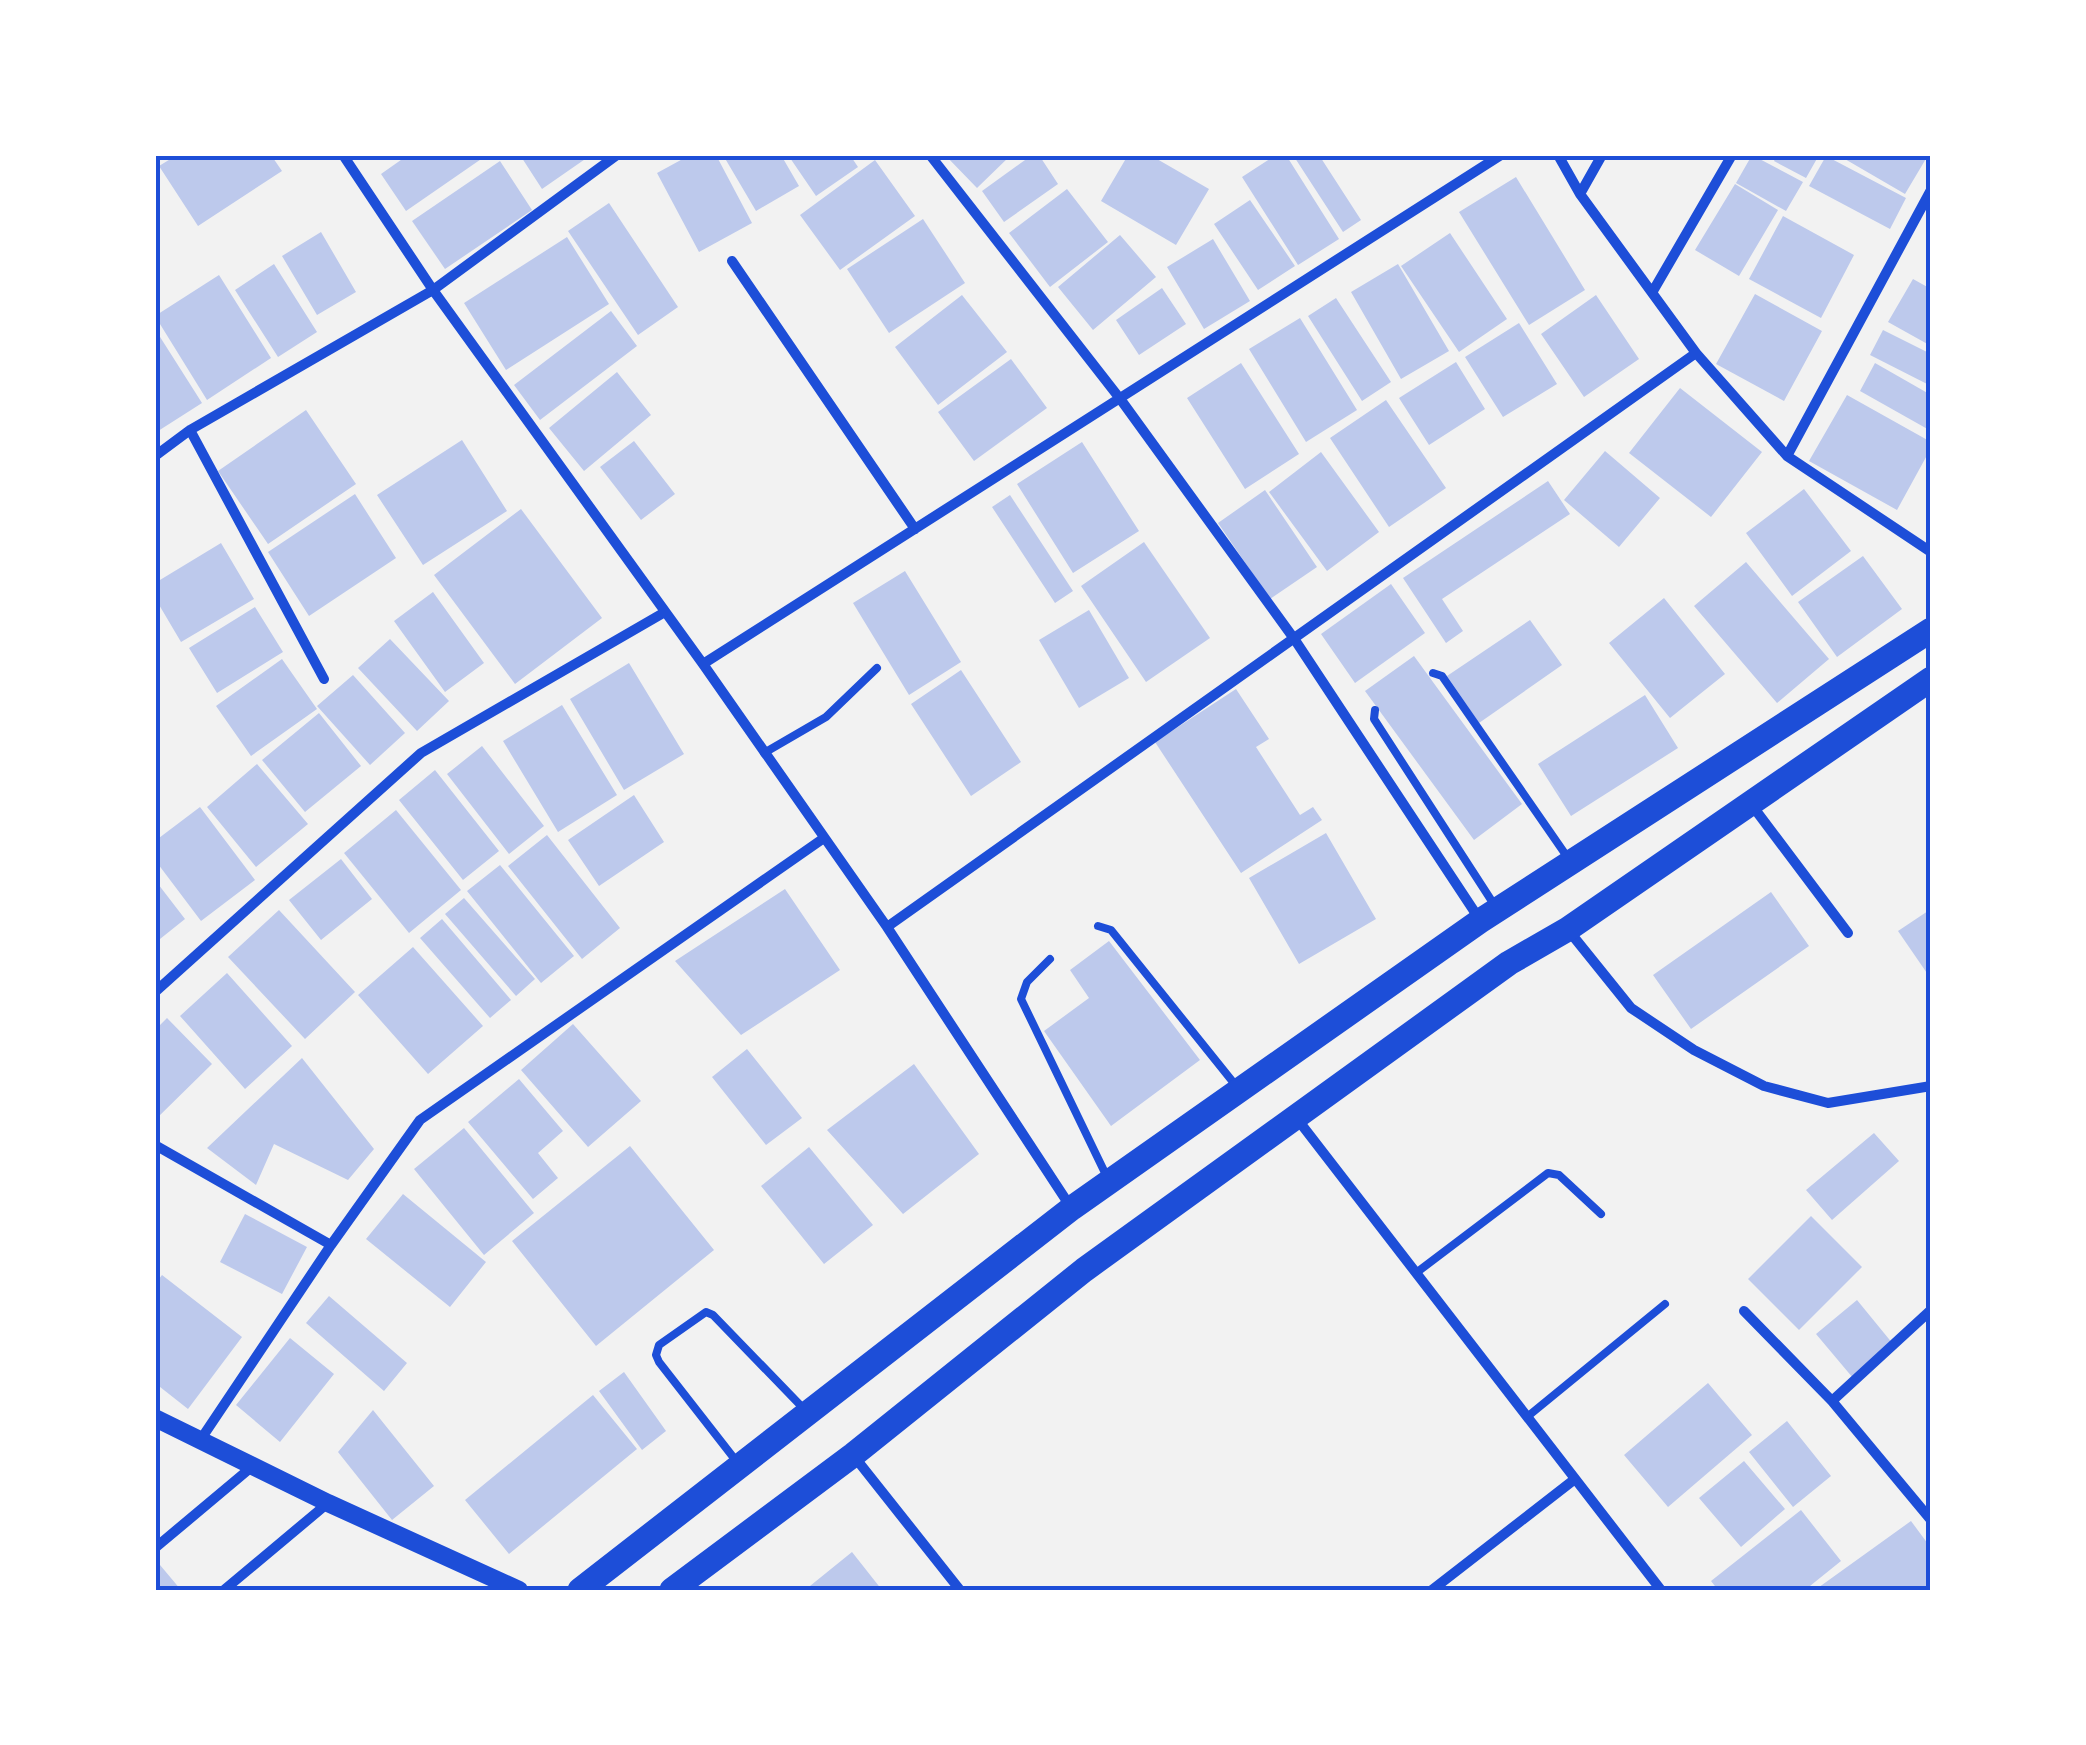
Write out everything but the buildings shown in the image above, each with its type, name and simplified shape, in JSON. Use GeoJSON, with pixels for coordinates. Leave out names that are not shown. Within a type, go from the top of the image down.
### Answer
{"type":"FeatureCollection","features":[{"type":"Feature","properties":{"kind":"main road"},"geometry":{"type":"LineString","coordinates":[[580,1590],[1072,1208],[1489,916],[1931,630]]}},
{"type":"Feature","properties":{"kind":"main road"},"geometry":{"type":"LineString","coordinates":[[672,1590],[853,1454],[1084,1270],[1510,963],[1568,929],[1931,679]]}},
{"type":"Feature","properties":{"kind":"street"},"geometry":{"type":"LineString","coordinates":[[342,155],[433,290],[888,927],[1072,1208]]}},
{"type":"Feature","properties":{"kind":"street"},"geometry":{"type":"LineString","coordinates":[[155,456],[190,430],[433,290],[616,155]]}},
{"type":"Feature","properties":{"kind":"street"},"geometry":{"type":"LineString","coordinates":[[930,155],[1121,400],[1489,916]]}},
{"type":"Feature","properties":{"kind":"street"},"geometry":{"type":"LineString","coordinates":[[702,664],[1502,155]]}},
{"type":"Feature","properties":{"kind":"street"},"geometry":{"type":"LineString","coordinates":[[1558,155],[1580,194],[1696,353],[1788,456],[1931,552]]}},
{"type":"Feature","properties":{"kind":"street"},"geometry":{"type":"LineString","coordinates":[[1580,194],[1602,155]]}},
{"type":"Feature","properties":{"kind":"street"},"geometry":{"type":"LineString","coordinates":[[1653,291],[1732,155]]}},
{"type":"Feature","properties":{"kind":"street"},"geometry":{"type":"LineString","coordinates":[[1788,456],[1931,190]]}},
{"type":"Feature","properties":{"kind":"street"},"geometry":{"type":"LineString","coordinates":[[732,261],[915,530]]}},
{"type":"Feature","properties":{"kind":"street"},"geometry":{"type":"LineString","coordinates":[[888,927],[1696,353]]}},
{"type":"Feature","properties":{"kind":"street"},"geometry":{"type":"LineString","coordinates":[[190,430],[324,680]]}},
{"type":"Feature","properties":{"kind":"street"},"geometry":{"type":"LineString","coordinates":[[155,992],[421,753],[664,612]]}},
{"type":"Feature","properties":{"kind":"street"},"geometry":{"type":"LineString","coordinates":[[1750,803],[1848,933]]}},
{"type":"Feature","properties":{"kind":"street"},"geometry":{"type":"LineString","coordinates":[[201,1439],[330,1245],[420,1120],[824,838]]}},
{"type":"Feature","properties":{"kind":"street"},"geometry":{"type":"LineString","coordinates":[[1568,929],[1632,1008],[1694,1050],[1764,1086],[1828,1103],[1931,1086]]}},
{"type":"Feature","properties":{"kind":"street"},"geometry":{"type":"LineString","coordinates":[[1298,1119],[1661,1590]]}},
{"type":"Feature","properties":{"kind":"street"},"geometry":{"type":"LineString","coordinates":[[155,1146],[330,1245]]}},
{"type":"Feature","properties":{"kind":"street"},"geometry":{"type":"LineString","coordinates":[[1832,1401],[1931,1310]]}},
{"type":"Feature","properties":{"kind":"street"},"geometry":{"type":"LineString","coordinates":[[1744,1312],[1832,1401],[1931,1520]]}},
{"type":"Feature","properties":{"kind":"street"},"geometry":{"type":"LineString","coordinates":[[155,1418],[519,1590]]}},
{"type":"Feature","properties":{"kind":"street"},"geometry":{"type":"LineString","coordinates":[[853,1454],[960,1590]]}},
{"type":"Feature","properties":{"kind":"street"},"geometry":{"type":"LineString","coordinates":[[155,1548],[255,1465]]}},
{"type":"Feature","properties":{"kind":"street"},"geometry":{"type":"LineString","coordinates":[[1432,1590],[1575,1479]]}},
{"type":"Feature","properties":{"kind":"street"},"geometry":{"type":"LineString","coordinates":[[224,1590],[328,1503]]}},
{"type":"Feature","properties":{"kind":"lane"},"geometry":{"type":"LineString","coordinates":[[764,753],[826,717],[877,668]]}},
{"type":"Feature","properties":{"kind":"lane"},"geometry":{"type":"LineString","coordinates":[[1433,673],[1442,676],[1571,862]]}},
{"type":"Feature","properties":{"kind":"lane"},"geometry":{"type":"LineString","coordinates":[[1374,710],[1374,719],[1489,916]]}},
{"type":"Feature","properties":{"kind":"lane"},"geometry":{"type":"LineString","coordinates":[[1098,926],[1111,930],[1240,1090]]}},
{"type":"Feature","properties":{"kind":"lane"},"geometry":{"type":"LineString","coordinates":[[1050,959],[1027,982],[1021,999],[1109,1182]]}},
{"type":"Feature","properties":{"kind":"lane"},"geometry":{"type":"LineString","coordinates":[[1416,1272],[1548,1173],[1558,1175],[1601,1214]]}},
{"type":"Feature","properties":{"kind":"lane"},"geometry":{"type":"LineString","coordinates":[[1527,1417],[1664,1304]]}},
{"type":"Feature","properties":{"kind":"lane"},"geometry":{"type":"LineString","coordinates":[[740,1466],[659,1362],[659,1345],[706,1312],[713,1315],[808,1413]]}}]}
